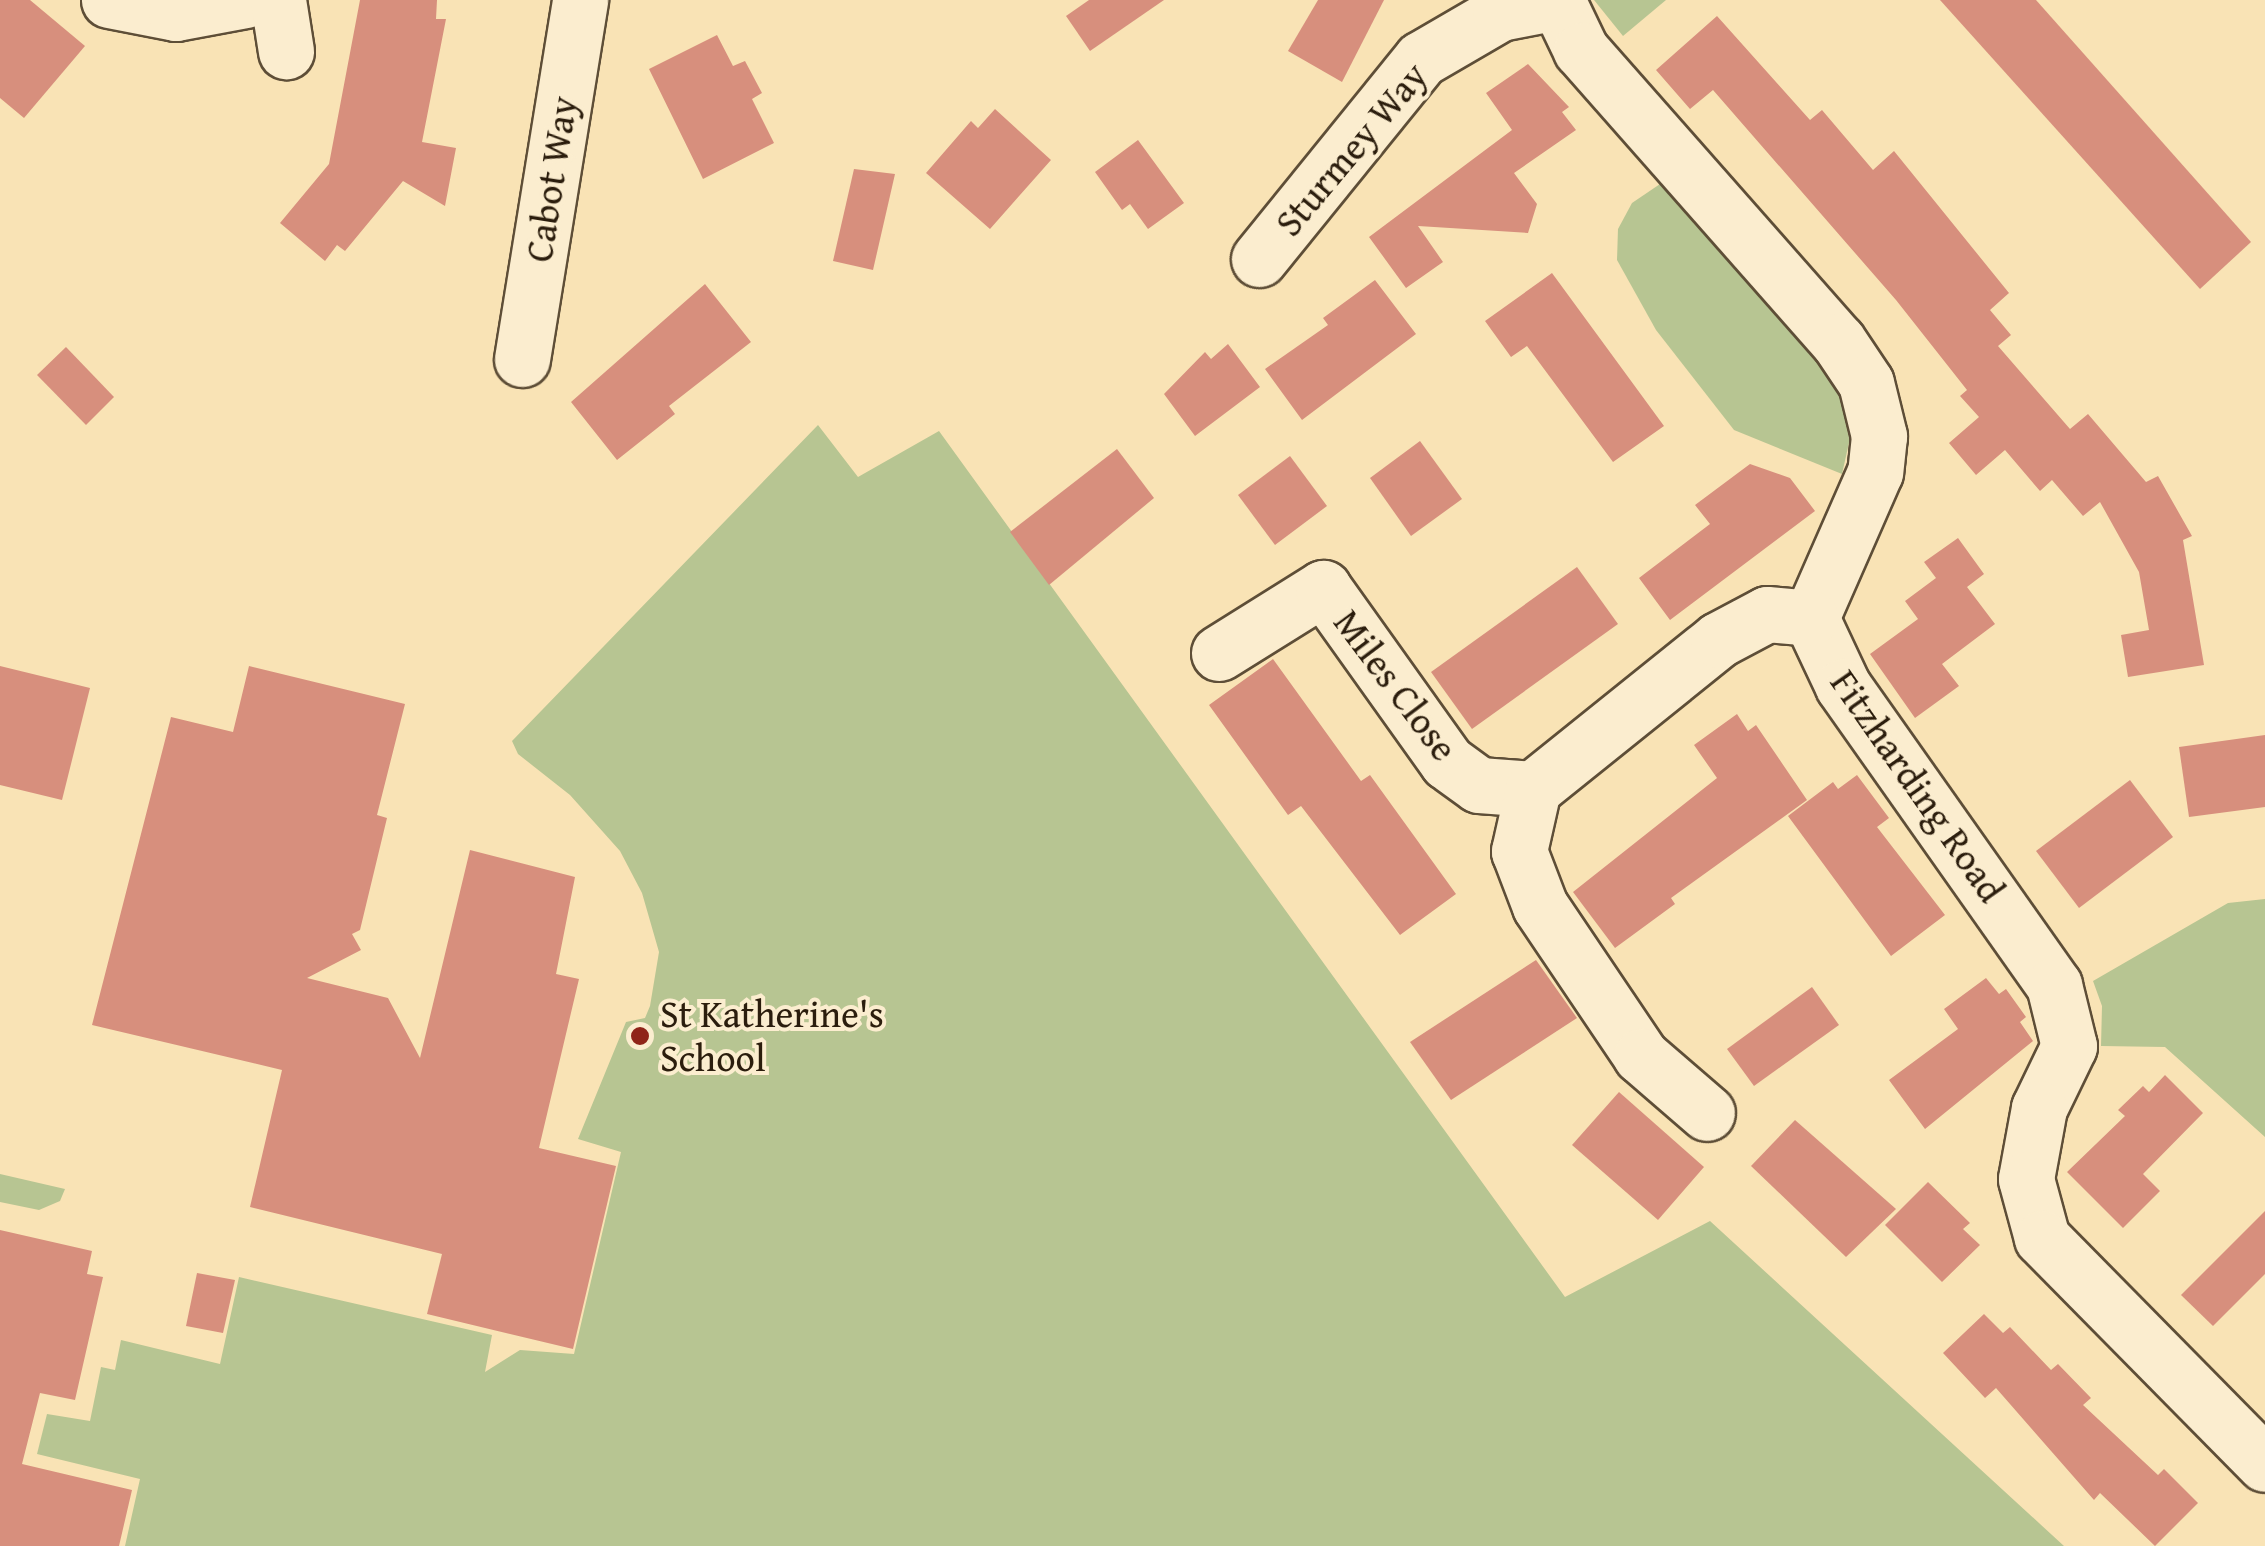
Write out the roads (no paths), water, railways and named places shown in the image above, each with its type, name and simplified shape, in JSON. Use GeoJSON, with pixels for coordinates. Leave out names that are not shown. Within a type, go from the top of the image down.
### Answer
{"type":"FeatureCollection","features":[{"type":"Feature","properties":{"kind":"street"},"geometry":{"type":"LineString","coordinates":[[110,0],[176,14],[246,0]]}},
{"type":"Feature","properties":{"kind":"street","name":"Cabot Way"},"geometry":{"type":"LineString","coordinates":[[522,359],[580,0]]}},
{"type":"Feature","properties":{"kind":"street"},"geometry":{"type":"LineString","coordinates":[[1557,1],[1582,50],[1825,326],[1866,383],[1879,436],[1875,472],[1812,618],[1766,614],[1718,640],[1533,789],[1519,851],[1540,906],[1641,1056],[1707,1113]]}},
{"type":"Feature","properties":{"kind":"street","name":"Sturmey Way"},"geometry":{"type":"LineString","coordinates":[[1259,259],[1420,59],[1500,14],[1557,1]]}},
{"type":"Feature","properties":{"kind":"street","name":"Miles Close"},"geometry":{"type":"LineString","coordinates":[[1219,652],[1324,588],[1447,762],[1480,785],[1533,789]]}},
{"type":"Feature","properties":{"kind":"street","name":"Fitzharding Road"},"geometry":{"type":"LineString","coordinates":[[1812,618],[1843,686],[2054,985],[2069,1046],[2038,1108],[2026,1179],[2042,1238],[2265,1464]]}},
{"type":"Feature","properties":{"kind":"place","name":"St Katherine's School"},"geometry":{"type":"Point","coordinates":[640,1036]}}]}
